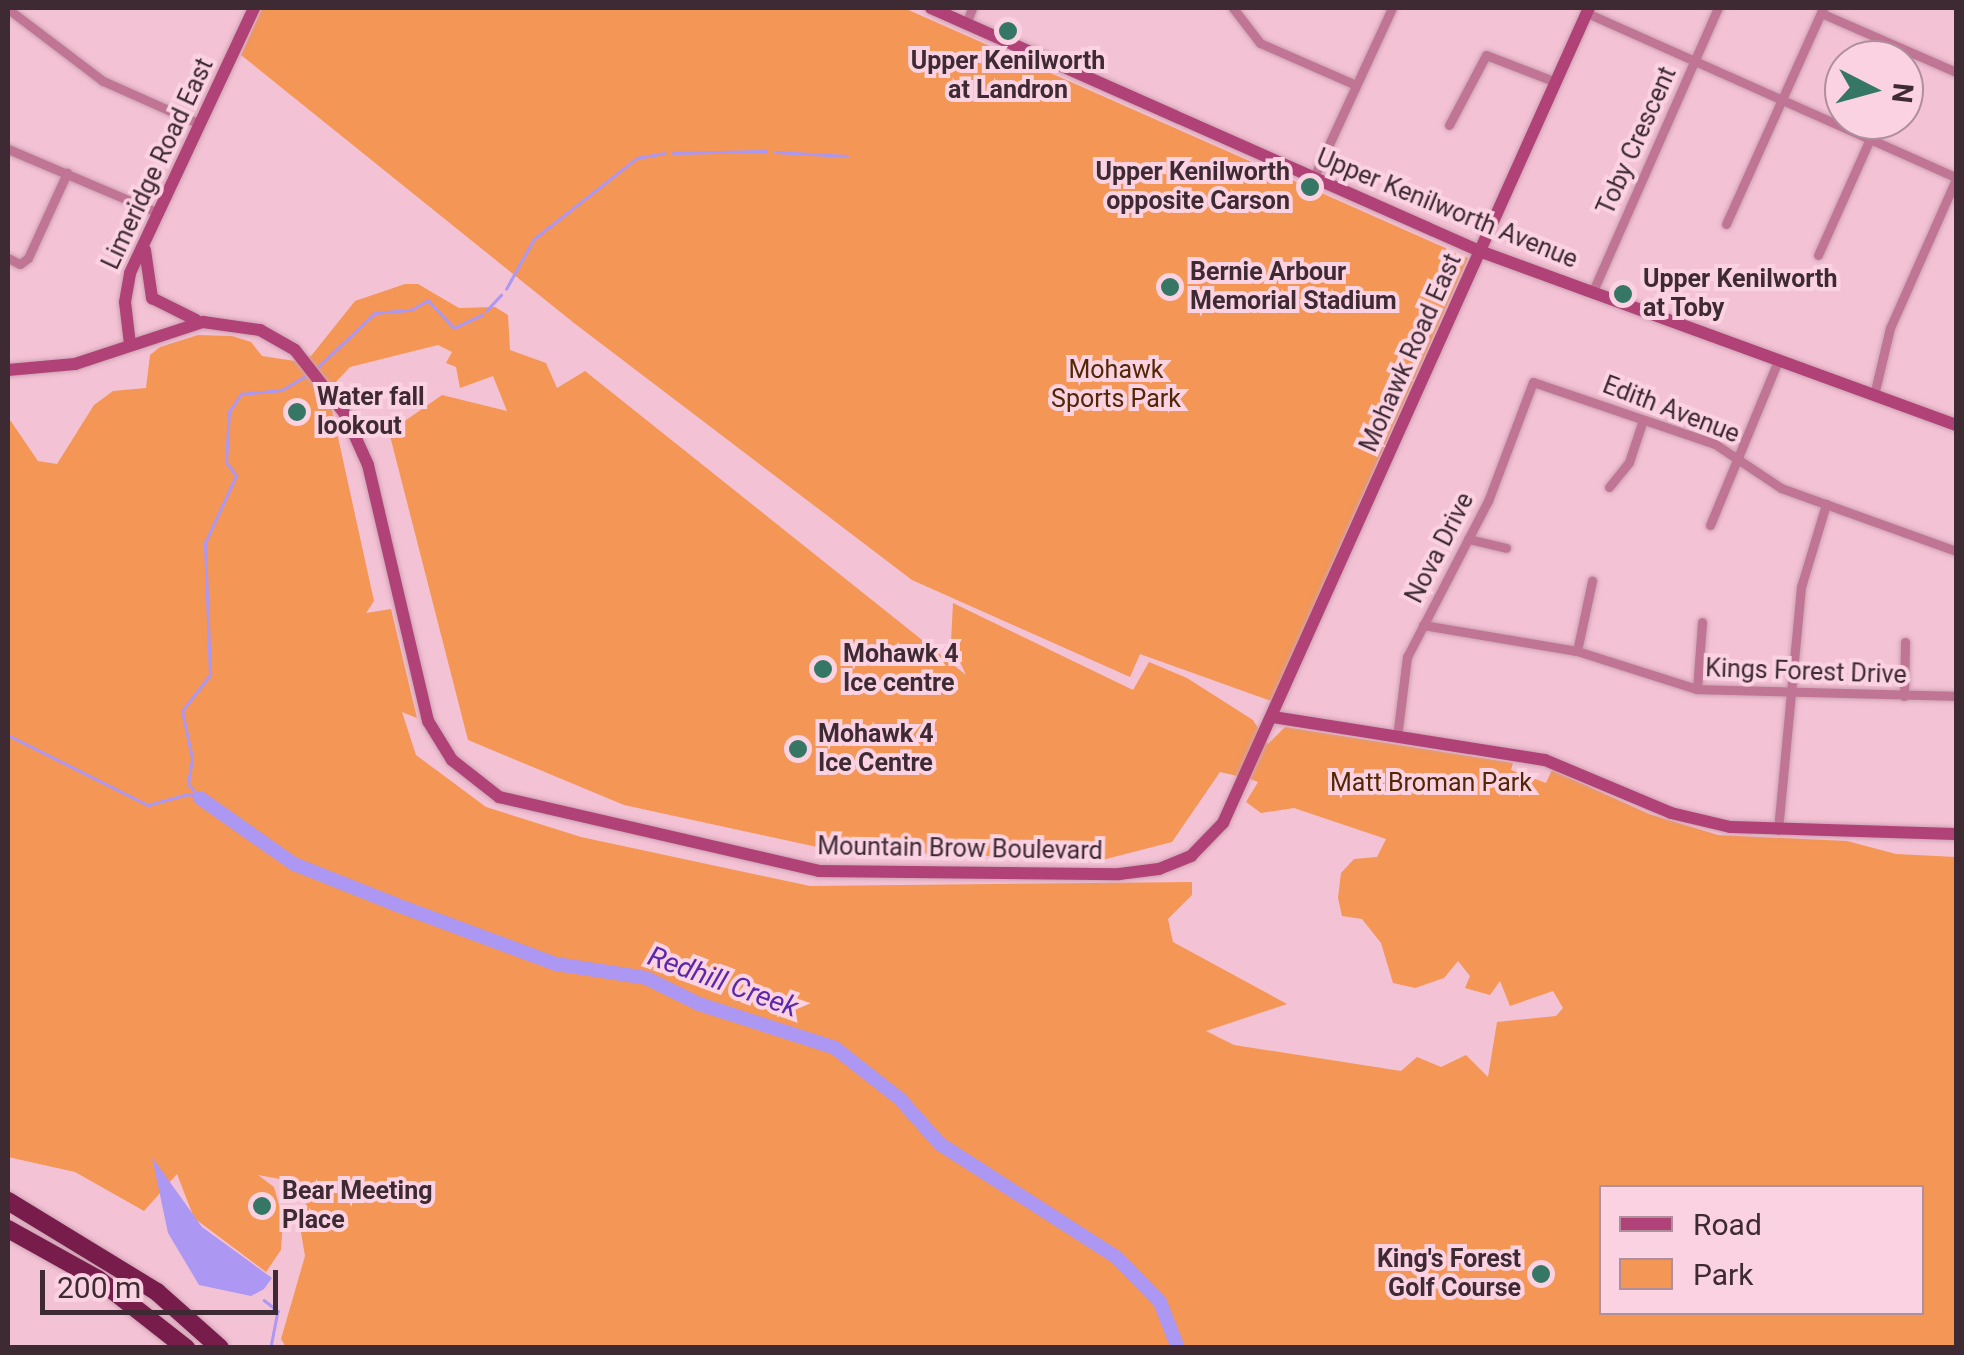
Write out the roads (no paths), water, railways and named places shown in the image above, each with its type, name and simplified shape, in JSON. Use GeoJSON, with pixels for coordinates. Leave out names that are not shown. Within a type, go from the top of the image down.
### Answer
{"type":"FeatureCollection","features":[{"type":"Feature","properties":{"kind":"highway"},"geometry":{"type":"LineString","coordinates":[[8,1202],[157,1292],[220,1348]]}},
{"type":"Feature","properties":{"kind":"highway"},"geometry":{"type":"LineString","coordinates":[[8,1229],[98,1280],[186,1348]]}},
{"type":"Feature","properties":{"kind":"main road","name":"Limeridge Road East"},"geometry":{"type":"LineString","coordinates":[[130,344],[125,289],[254,8]]}},
{"type":"Feature","properties":{"kind":"main road","name":"Upper Kenilworth Avenue"},"geometry":{"type":"LineString","coordinates":[[931,8],[1482,252],[1956,425]]}},
{"type":"Feature","properties":{"kind":"main road","name":"Mohawk Road East"},"geometry":{"type":"LineString","coordinates":[[1274,716],[1588,10]]}},
{"type":"Feature","properties":{"kind":"main road"},"geometry":{"type":"LineString","coordinates":[[146,239],[144,271],[152,298],[169,312],[203,322]]}},
{"type":"Feature","properties":{"kind":"main road","name":"Mountain Brow Boulevard"},"geometry":{"type":"LineString","coordinates":[[8,370],[53,370],[203,322],[246,326],[287,344],[333,395],[360,442],[378,494],[428,721],[452,760],[499,796],[792,868],[1118,874],[1190,856],[1214,836],[1274,716]]}},
{"type":"Feature","properties":{"kind":"main road"},"geometry":{"type":"LineString","coordinates":[[1274,716],[1562,764],[1684,817],[1778,830],[1956,834]]}},
{"type":"Feature","properties":{"kind":"street"},"geometry":{"type":"LineString","coordinates":[[8,8],[103,81],[200,124]]}},
{"type":"Feature","properties":{"kind":"street"},"geometry":{"type":"LineString","coordinates":[[966,24],[972,8]]}},
{"type":"Feature","properties":{"kind":"street"},"geometry":{"type":"LineString","coordinates":[[1234,8],[1256,40],[1356,85]]}},
{"type":"Feature","properties":{"kind":"street"},"geometry":{"type":"LineString","coordinates":[[1314,179],[1392,8]]}},
{"type":"Feature","properties":{"kind":"street","name":"Toby Crescent"},"geometry":{"type":"LineString","coordinates":[[1593,292],[1718,8]]}},
{"type":"Feature","properties":{"kind":"street"},"geometry":{"type":"LineString","coordinates":[[1588,10],[1824,119]]}},
{"type":"Feature","properties":{"kind":"street"},"geometry":{"type":"LineString","coordinates":[[1726,224],[1822,10],[1956,72]]}},
{"type":"Feature","properties":{"kind":"street"},"geometry":{"type":"LineString","coordinates":[[1449,125],[1486,55],[1556,82]]}},
{"type":"Feature","properties":{"kind":"street"},"geometry":{"type":"LineString","coordinates":[[1818,255],[1870,140]]}},
{"type":"Feature","properties":{"kind":"street"},"geometry":{"type":"LineString","coordinates":[[1872,140],[1956,178],[1890,328],[1874,395]]}},
{"type":"Feature","properties":{"kind":"street"},"geometry":{"type":"LineString","coordinates":[[8,148],[159,213]]}},
{"type":"Feature","properties":{"kind":"street"},"geometry":{"type":"LineString","coordinates":[[8,258],[20,264],[28,258],[67,174]]}},
{"type":"Feature","properties":{"kind":"street"},"geometry":{"type":"LineString","coordinates":[[1710,525],[1741,459],[1778,361]]}},
{"type":"Feature","properties":{"kind":"street","name":"Edith Avenue"},"geometry":{"type":"LineString","coordinates":[[1533,382],[1741,459],[1780,488],[1956,551]]}},
{"type":"Feature","properties":{"kind":"street","name":"Nova Drive"},"geometry":{"type":"LineString","coordinates":[[1398,737],[1407,657],[1468,539],[1533,382]]}},
{"type":"Feature","properties":{"kind":"street"},"geometry":{"type":"LineString","coordinates":[[1609,487],[1628,462],[1643,420]]}},
{"type":"Feature","properties":{"kind":"street"},"geometry":{"type":"LineString","coordinates":[[1778,830],[1795,695],[1801,587],[1826,504]]}},
{"type":"Feature","properties":{"kind":"street"},"geometry":{"type":"LineString","coordinates":[[1468,539],[1506,548]]}},
{"type":"Feature","properties":{"kind":"street"},"geometry":{"type":"LineString","coordinates":[[1578,651],[1592,581]]}},
{"type":"Feature","properties":{"kind":"street"},"geometry":{"type":"LineString","coordinates":[[1697,689],[1702,622]]}},
{"type":"Feature","properties":{"kind":"street","name":"Kings Forest Drive"},"geometry":{"type":"LineString","coordinates":[[1423,625],[1578,651],[1697,689],[1795,695],[1956,696]]}},
{"type":"Feature","properties":{"kind":"street"},"geometry":{"type":"LineString","coordinates":[[1904,696],[1906,642]]}},
{"type":"Feature","properties":{"kind":"waterway"},"geometry":{"type":"LineString","coordinates":[[673,153],[766,151]]}},
{"type":"Feature","properties":{"kind":"waterway"},"geometry":{"type":"LineString","coordinates":[[775,152],[847,156]]}},
{"type":"Feature","properties":{"kind":"waterway"},"geometry":{"type":"LineString","coordinates":[[506,289],[534,239],[637,158],[665,153]]}},
{"type":"Feature","properties":{"kind":"waterway"},"geometry":{"type":"LineString","coordinates":[[486,311],[501,295]]}},
{"type":"Feature","properties":{"kind":"waterway"},"geometry":{"type":"LineString","coordinates":[[316,369],[375,313],[411,310],[428,300],[454,328],[482,315]]}},
{"type":"Feature","properties":{"kind":"waterway"},"geometry":{"type":"LineString","coordinates":[[200,798],[188,784],[192,758],[182,711],[210,675],[205,543],[236,476],[226,462],[229,412],[241,394],[282,390],[309,374]]}},
{"type":"Feature","properties":{"kind":"waterway","name":"Redhill Creek"},"geometry":{"type":"LineString","coordinates":[[8,735],[148,805],[188,794],[199,797]]}},
{"type":"Feature","properties":{"kind":"waterway","name":"Redhill Creek"},"geometry":{"type":"LineString","coordinates":[[200,798],[294,864],[397,905],[556,964],[646,978],[699,1004],[835,1048],[900,1099],[940,1144],[1116,1257],[1160,1302],[1178,1348]]}},
{"type":"Feature","properties":{"kind":"waterway"},"geometry":{"type":"LineString","coordinates":[[264,1300],[278,1311],[271,1348]]}},
{"type":"Feature","properties":{"kind":"place","name":"Upper Kenilworth at Landron"},"geometry":{"type":"Point","coordinates":[1008,31]}},
{"type":"Feature","properties":{"kind":"place","name":"Upper Kenilworth opposite Carson"},"geometry":{"type":"Point","coordinates":[1310,187]}},
{"type":"Feature","properties":{"kind":"place","name":"Bernie Arbour Memorial Stadium"},"geometry":{"type":"Point","coordinates":[1170,287]}},
{"type":"Feature","properties":{"kind":"place","name":"Upper Kenilworth at Toby"},"geometry":{"type":"Point","coordinates":[1623,294]}},
{"type":"Feature","properties":{"kind":"place","name":"Water fall lookout"},"geometry":{"type":"Point","coordinates":[297,412]}},
{"type":"Feature","properties":{"kind":"place","name":"Mohawk 4 Ice centre"},"geometry":{"type":"Point","coordinates":[823,669]}},
{"type":"Feature","properties":{"kind":"place","name":"Mohawk 4 Ice Centre"},"geometry":{"type":"Point","coordinates":[798,749]}},
{"type":"Feature","properties":{"kind":"place","name":"Bear Meeting Place"},"geometry":{"type":"Point","coordinates":[262,1206]}},
{"type":"Feature","properties":{"kind":"place","name":"King's Forest Golf Course"},"geometry":{"type":"Point","coordinates":[1541,1274]}},
{"type":"Feature","properties":{"kind":"park label","name":"Mohawk Sports Park"},"geometry":{"type":"Point","coordinates":[1116,386]}},
{"type":"Feature","properties":{"kind":"park label","name":"Matt Broman Park"},"geometry":{"type":"Point","coordinates":[1431,783]}}]}
